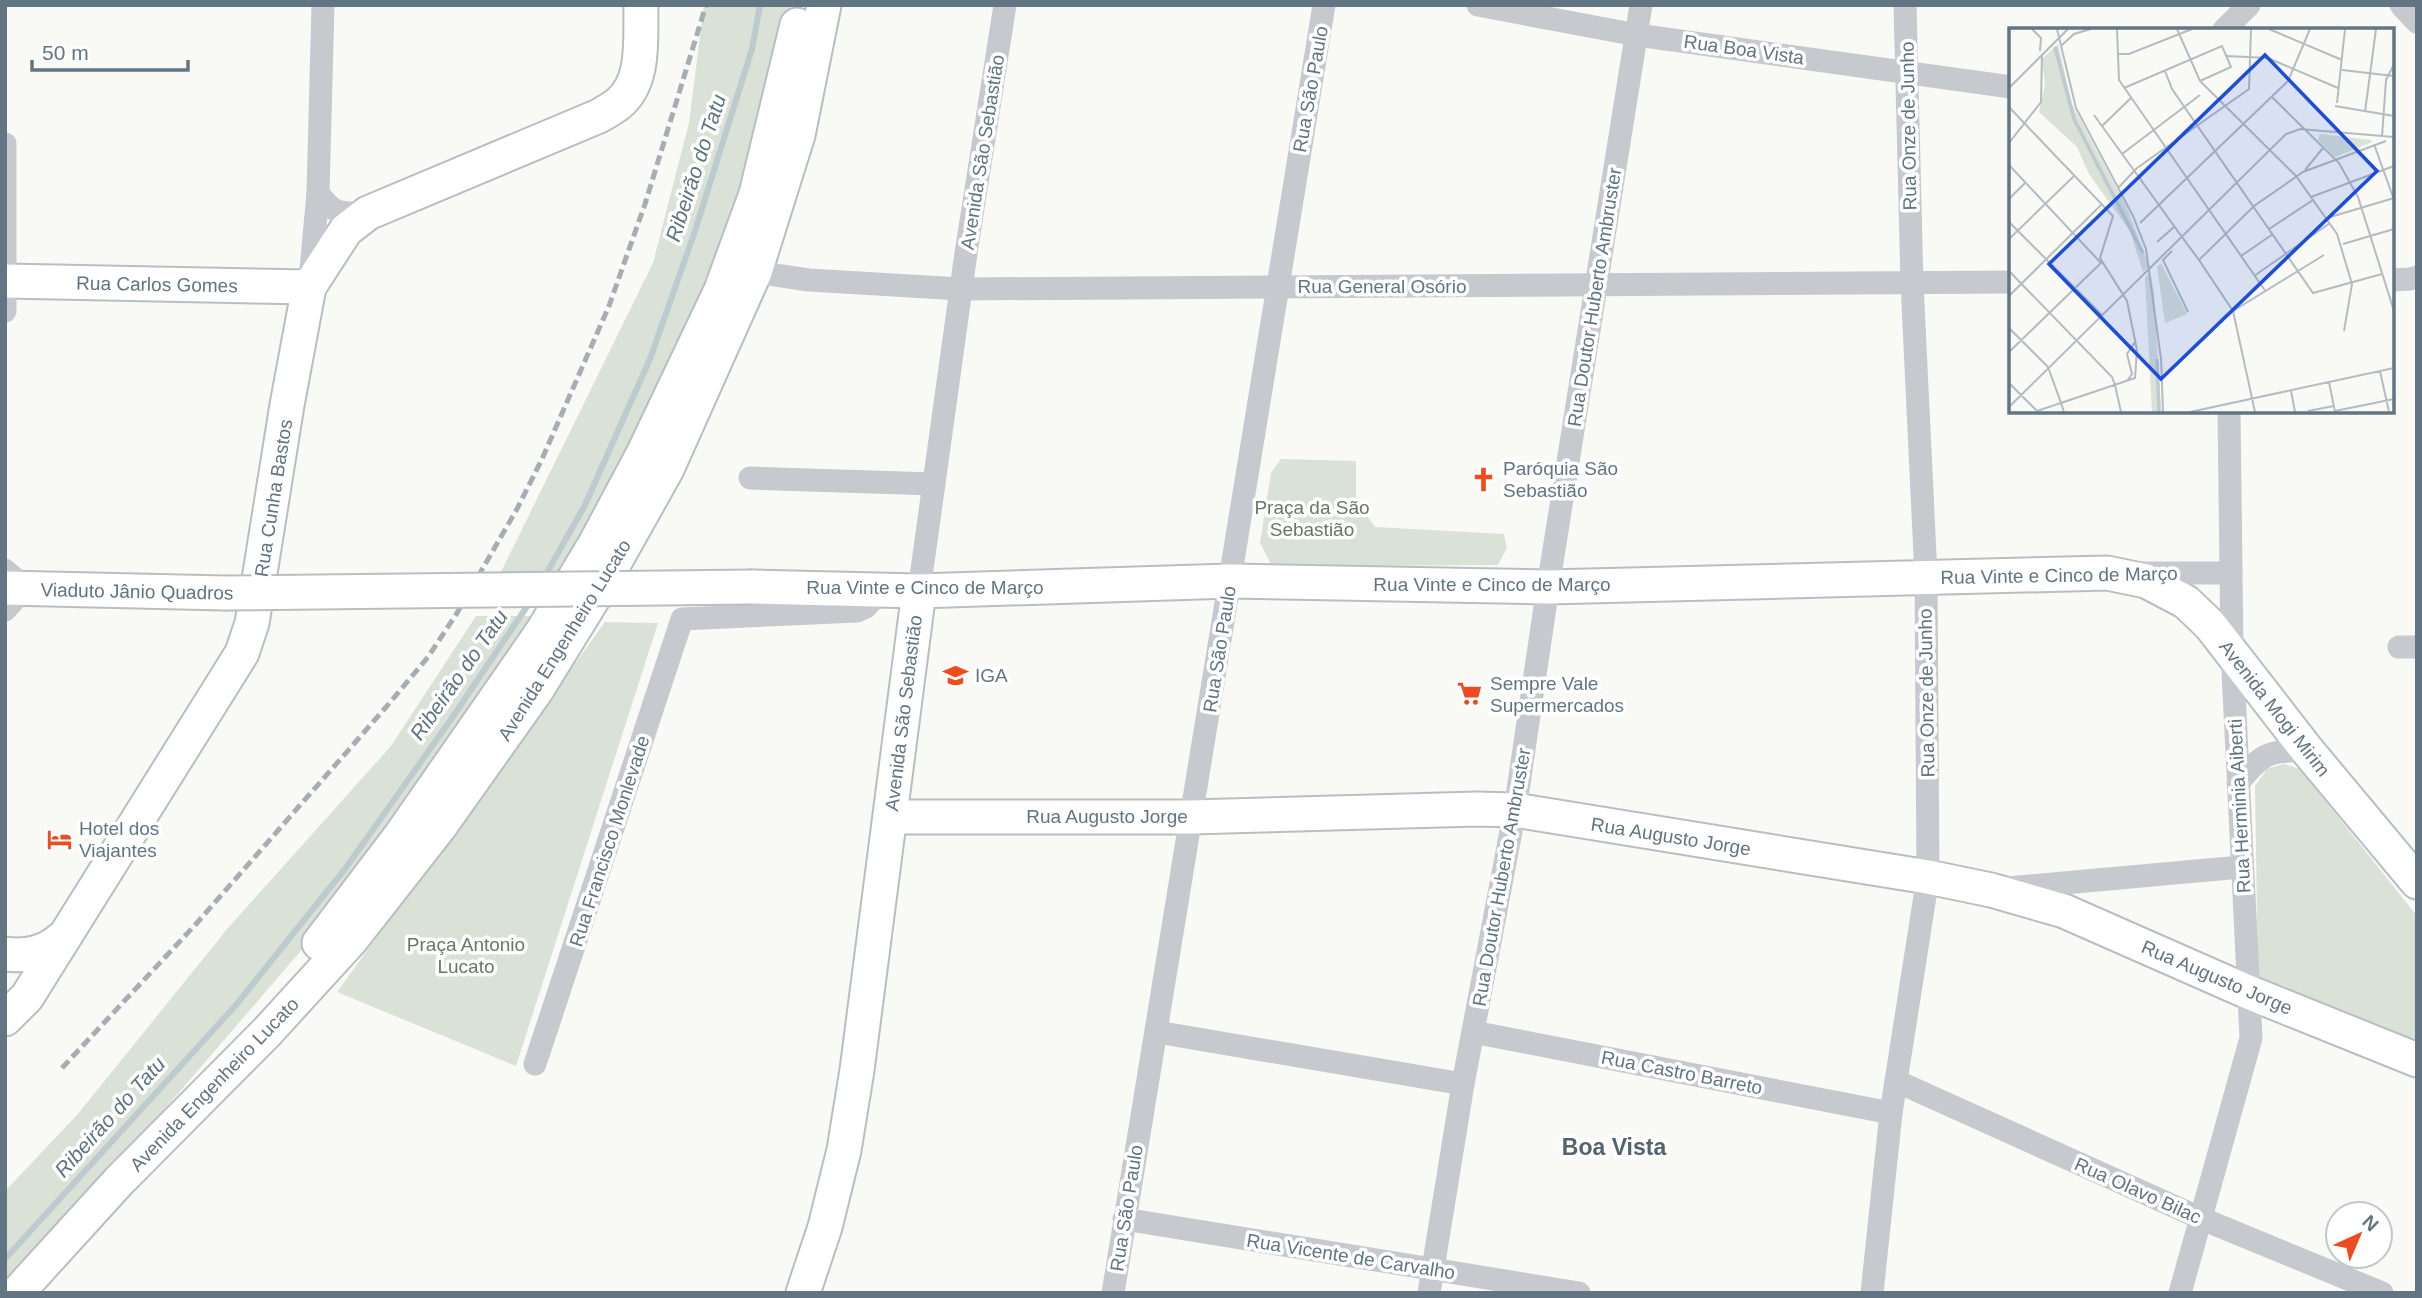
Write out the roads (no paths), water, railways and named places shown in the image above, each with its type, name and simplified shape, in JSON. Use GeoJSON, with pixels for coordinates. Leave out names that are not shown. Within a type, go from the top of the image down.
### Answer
{"type":"FeatureCollection","features":[{"type":"Feature","properties":{"kind":"main road"},"geometry":{"type":"LineString","coordinates":[[309,287],[346,230],[368,214],[599,116],[620,103],[635,82],[640,60],[641,5]]}},
{"type":"Feature","properties":{"kind":"main road","name":"Avenida Engenheiro Lucato"},"geometry":{"type":"LineString","coordinates":[[119,1181],[252,1018],[331,929],[401,835],[542,632],[595,544],[692,355],[721,290],[756,194],[802,5]]}},
{"type":"Feature","properties":{"kind":"main road","name":"Avenida Engenheiro Lucato"},"geometry":{"type":"LineString","coordinates":[[119,1181],[267,1032],[351,940],[441,825],[536,691],[607,576],[667,469],[755,272],[798,135],[824,5]]}},
{"type":"Feature","properties":{"kind":"main road"},"geometry":{"type":"LineString","coordinates":[[755,272],[749,263],[746,248],[756,194]]}},
{"type":"Feature","properties":{"kind":"main road","name":"Rua Carlos Gomes"},"geometry":{"type":"LineString","coordinates":[[6,291],[309,287]]}},
{"type":"Feature","properties":{"kind":"main road","name":"Rua Cunha Bastos"},"geometry":{"type":"LineString","coordinates":[[5,1019],[27,997],[242,653],[257,596],[287,405],[309,287]]}},
{"type":"Feature","properties":{"kind":"main road","name":"Rua Vinte e Cinco de Março"},"geometry":{"type":"LineString","coordinates":[[752,587],[919,591],[1230,582],[1548,587],[2107,573]]}},
{"type":"Feature","properties":{"kind":"main road","name":"Avenida Mogi Mirim"},"geometry":{"type":"LineString","coordinates":[[2107,573],[2146,581],[2186,601],[2232,651],[2306,750],[2417,882]]}},
{"type":"Feature","properties":{"kind":"main road","name":"Viaduto Jânio Quadros"},"geometry":{"type":"LineString","coordinates":[[10,589],[225,593],[752,587]]}},
{"type":"Feature","properties":{"kind":"main road","name":"Avenida São Sebastião"},"geometry":{"type":"LineString","coordinates":[[803,1293],[825,1227],[844,1150],[919,591]]}},
{"type":"Feature","properties":{"kind":"main road","name":"Rua Augusto Jorge"},"geometry":{"type":"LineString","coordinates":[[890,817],[1192,817],[1515,810],[1928,877],[1991,890],[2064,911],[2248,992],[2417,1060]]}},
{"type":"Feature","properties":{"kind":"main road","name":"Rua Cunha Bastos"},"geometry":{"type":"LineString","coordinates":[[5,954],[22,957],[51,948],[62,938]]}},
{"type":"Feature","properties":{"kind":"main road"},"geometry":{"type":"LineString","coordinates":[[17,1293],[119,1181]]}},
{"type":"Feature","properties":{"kind":"street","name":"Rua Cunha Bastos"},"geometry":{"type":"LineString","coordinates":[[309,287],[318,193],[323,5]]}},
{"type":"Feature","properties":{"kind":"street","name":"Avenida São Sebastião"},"geometry":{"type":"LineString","coordinates":[[919,591],[961,289],[1005,5]]}},
{"type":"Feature","properties":{"kind":"street","name":"Rua São Paulo"},"geometry":{"type":"LineString","coordinates":[[1113,1293],[1324,5]]}},
{"type":"Feature","properties":{"kind":"street","name":"Rua Boa Vista"},"geometry":{"type":"LineString","coordinates":[[1478,5],[1636,35],[2009,87]]}},
{"type":"Feature","properties":{"kind":"street","name":"Rua Doutor Huberto Ambruster"},"geometry":{"type":"LineString","coordinates":[[1429,1293],[1463,1084],[1515,810],[1641,5]]}},
{"type":"Feature","properties":{"kind":"street","name":"Rua Onze de Junho"},"geometry":{"type":"LineString","coordinates":[[1872,1293],[1891,1113],[1928,877],[1926,576],[1912,283],[1905,5]]}},
{"type":"Feature","properties":{"kind":"street"},"geometry":{"type":"LineString","coordinates":[[2226,28],[2249,5]]}},
{"type":"Feature","properties":{"kind":"street"},"geometry":{"type":"LineString","coordinates":[[2400,5],[2417,22]]}},
{"type":"Feature","properties":{"kind":"street"},"geometry":{"type":"LineString","coordinates":[[5,144],[6,291]]}},
{"type":"Feature","properties":{"kind":"street"},"geometry":{"type":"LineString","coordinates":[[318,193],[329,208],[344,213],[368,214]]}},
{"type":"Feature","properties":{"kind":"street","name":"Rua General Osório"},"geometry":{"type":"LineString","coordinates":[[755,272],[808,280],[961,289],[2009,282]]}},
{"type":"Feature","properties":{"kind":"street"},"geometry":{"type":"LineString","coordinates":[[2394,280],[2417,277]]}},
{"type":"Feature","properties":{"kind":"street","name":"Rua Herminia Aiberti"},"geometry":{"type":"LineString","coordinates":[[2179,1293],[2251,1038],[2232,651],[2229,413]]}},
{"type":"Feature","properties":{"kind":"street"},"geometry":{"type":"LineString","coordinates":[[750,478],[934,484]]}},
{"type":"Feature","properties":{"kind":"street","name":"Rua Vinte e Cinco de Março"},"geometry":{"type":"LineString","coordinates":[[2107,573],[2231,573]]}},
{"type":"Feature","properties":{"kind":"street","name":"Rua Francisco Monlevade"},"geometry":{"type":"LineString","coordinates":[[535,1064],[682,619],[858,611],[866,607],[881,590]]}},
{"type":"Feature","properties":{"kind":"street"},"geometry":{"type":"LineString","coordinates":[[2238,783],[2253,764],[2272,752],[2306,750]]}},
{"type":"Feature","properties":{"kind":"street"},"geometry":{"type":"LineString","coordinates":[[1991,890],[2241,867]]}},
{"type":"Feature","properties":{"kind":"street","name":"Rua Castro Barreto"},"geometry":{"type":"LineString","coordinates":[[1473,1031],[1891,1113]]}},
{"type":"Feature","properties":{"kind":"street"},"geometry":{"type":"LineString","coordinates":[[1157,1032],[1463,1084]]}},
{"type":"Feature","properties":{"kind":"street","name":"Rua Olavo Bilac"},"geometry":{"type":"LineString","coordinates":[[1896,1081],[2200,1218],[2382,1293]]}},
{"type":"Feature","properties":{"kind":"street","name":"Rua Vicente de Carvalho"},"geometry":{"type":"LineString","coordinates":[[1124,1219],[1578,1293]]}},
{"type":"Feature","properties":{"kind":"waterway","name":"Ribeirão do Tatu"},"geometry":{"type":"LineString","coordinates":[[544,578],[585,505],[650,359],[695,231],[752,49],[760,5]]}},
{"type":"Feature","properties":{"kind":"waterway","name":"Ribeirão do Tatu"},"geometry":{"type":"LineString","coordinates":[[5,1259],[236,1005],[345,869],[532,599]]}},
{"type":"Feature","properties":{"kind":"railway"},"geometry":{"type":"LineString","coordinates":[[62,1068],[196,924],[387,706],[428,657],[457,613],[517,509],[542,459],[609,306],[645,204],[706,5]]}},
{"type":"Feature","properties":{"kind":"place","name":"Paróquia São Sebastião"},"geometry":{"type":"Point","coordinates":[1483,479]}},
{"type":"Feature","properties":{"kind":"place","name":"IGA"},"geometry":{"type":"Point","coordinates":[955,675]}},
{"type":"Feature","properties":{"kind":"place","name":"Sempre Vale Supermercados"},"geometry":{"type":"Point","coordinates":[1470,694]}},
{"type":"Feature","properties":{"kind":"place","name":"Hotel dos Viajantes"},"geometry":{"type":"Point","coordinates":[59,839]}},
{"type":"Feature","properties":{"kind":"district","name":"Boa Vista"},"geometry":{"type":"Point","coordinates":[1614,1147]}},
{"type":"Feature","properties":{"kind":"park label","name":"Praça da São Sebastião"},"geometry":{"type":"Point","coordinates":[1312,518]}},
{"type":"Feature","properties":{"kind":"park label","name":"Praça Antonio Lucato"},"geometry":{"type":"Point","coordinates":[466,955]}}]}
